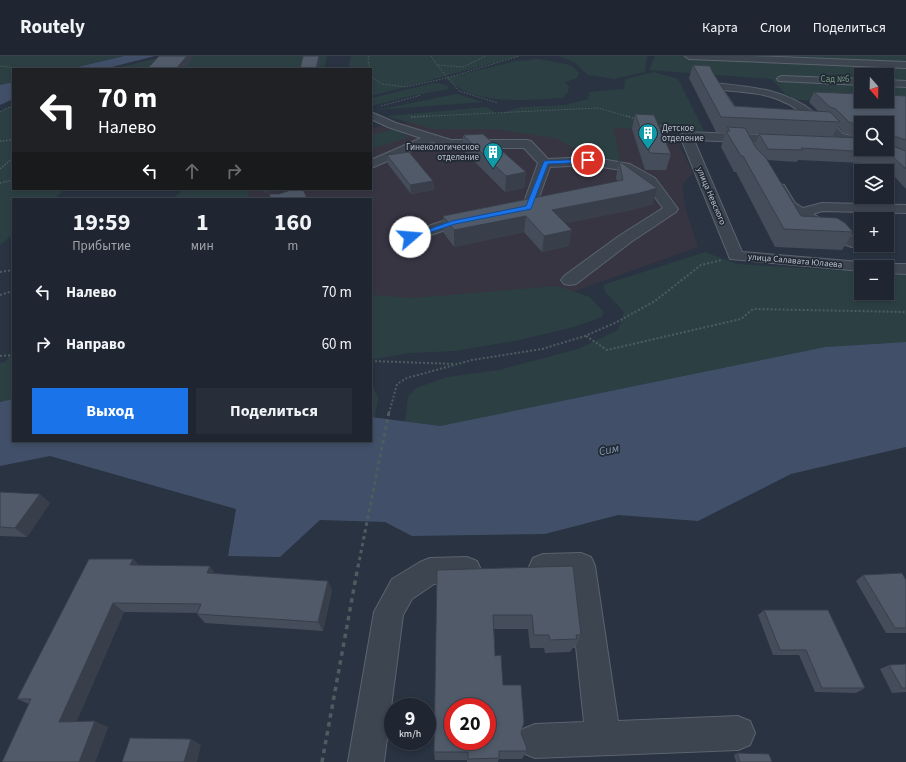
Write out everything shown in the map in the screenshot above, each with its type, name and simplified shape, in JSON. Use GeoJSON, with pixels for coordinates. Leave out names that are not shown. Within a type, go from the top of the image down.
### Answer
{"type":"FeatureCollection","features":[{"type":"Feature","properties":{"kind":"street"},"geometry":{"type":"LineString","coordinates":[[689,56],[906,65]]}},
{"type":"Feature","properties":{"kind":"street"},"geometry":{"type":"LineString","coordinates":[[782,79],[854,82]]}},
{"type":"Feature","properties":{"kind":"street"},"geometry":{"type":"LineString","coordinates":[[757,81],[766,93]]}},
{"type":"Feature","properties":{"kind":"street"},"geometry":{"type":"LineString","coordinates":[[894,83],[906,84]]}},
{"type":"Feature","properties":{"kind":"street"},"geometry":{"type":"LineString","coordinates":[[811,115],[803,107],[779,96],[715,86],[737,118],[826,122],[839,136],[854,141]]}},
{"type":"Feature","properties":{"kind":"street"},"geometry":{"type":"LineString","coordinates":[[377,114],[392,125],[450,144],[527,144],[546,162],[588,160],[625,168],[650,181],[671,209],[625,239],[570,280]]}},
{"type":"Feature","properties":{"kind":"street"},"geometry":{"type":"LineString","coordinates":[[680,133],[747,144],[798,141]]}},
{"type":"Feature","properties":{"kind":"street","name":"улица Невского"},"geometry":{"type":"LineString","coordinates":[[680,133],[736,256]]}},
{"type":"Feature","properties":{"kind":"street"},"geometry":{"type":"LineString","coordinates":[[372,164],[431,138]]}},
{"type":"Feature","properties":{"kind":"street"},"geometry":{"type":"LineString","coordinates":[[830,142],[854,143]]}},
{"type":"Feature","properties":{"kind":"street"},"geometry":{"type":"LineString","coordinates":[[499,214],[529,208],[546,162]]}},
{"type":"Feature","properties":{"kind":"street"},"geometry":{"type":"LineString","coordinates":[[771,177],[776,182],[789,206],[852,242]]}},
{"type":"Feature","properties":{"kind":"street"},"geometry":{"type":"LineString","coordinates":[[800,213],[822,207],[906,209]]}},
{"type":"Feature","properties":{"kind":"street"},"geometry":{"type":"LineString","coordinates":[[410,237],[454,222],[484,216]]}},
{"type":"Feature","properties":{"kind":"street","name":"улица Салавата Юлаева"},"geometry":{"type":"LineString","coordinates":[[736,256],[854,265]]}},
{"type":"Feature","properties":{"kind":"street"},"geometry":{"type":"LineString","coordinates":[[894,268],[906,269]]}},
{"type":"Feature","properties":{"kind":"street"},"geometry":{"type":"LineString","coordinates":[[366,762],[389,612],[402,589],[430,571],[582,566],[603,739]]}},
{"type":"Feature","properties":{"kind":"street"},"geometry":{"type":"LineString","coordinates":[[535,741],[738,733]]}},
{"type":"Feature","properties":{"kind":"path"},"geometry":{"type":"LineString","coordinates":[[369,56],[368,61],[370,68]]}},
{"type":"Feature","properties":{"kind":"path"},"geometry":{"type":"LineString","coordinates":[[431,56],[447,78],[459,91],[498,103]]}},
{"type":"Feature","properties":{"kind":"path"},"geometry":{"type":"LineString","coordinates":[[437,65],[463,67],[486,56]]}},
{"type":"Feature","properties":{"kind":"path"},"geometry":{"type":"LineString","coordinates":[[372,75],[373,78],[382,84],[405,87],[447,78],[519,56]]}},
{"type":"Feature","properties":{"kind":"path"},"geometry":{"type":"LineString","coordinates":[[0,66],[17,68]]}},
{"type":"Feature","properties":{"kind":"path"},"geometry":{"type":"LineString","coordinates":[[377,114],[421,95]]}},
{"type":"Feature","properties":{"kind":"path"},"geometry":{"type":"LineString","coordinates":[[0,112],[12,106]]}},
{"type":"Feature","properties":{"kind":"path"},"geometry":{"type":"LineString","coordinates":[[377,114],[598,108],[638,119]]}},
{"type":"Feature","properties":{"kind":"path"},"geometry":{"type":"LineString","coordinates":[[655,124],[680,133]]}},
{"type":"Feature","properties":{"kind":"path"},"geometry":{"type":"LineString","coordinates":[[0,140],[12,140]]}},
{"type":"Feature","properties":{"kind":"path"},"geometry":{"type":"LineString","coordinates":[[0,169],[12,159]]}},
{"type":"Feature","properties":{"kind":"path"},"geometry":{"type":"LineString","coordinates":[[0,183],[12,180]]}},
{"type":"Feature","properties":{"kind":"path"},"geometry":{"type":"LineString","coordinates":[[322,762],[354,585],[391,401],[397,384],[403,379],[457,364],[542,349],[585,336],[617,322],[655,301],[701,266],[736,256]]}},
{"type":"Feature","properties":{"kind":"path"},"geometry":{"type":"LineString","coordinates":[[0,272],[12,270]]}},
{"type":"Feature","properties":{"kind":"path"},"geometry":{"type":"LineString","coordinates":[[0,295],[12,291]]}},
{"type":"Feature","properties":{"kind":"path"},"geometry":{"type":"LineString","coordinates":[[585,336],[607,350],[741,318],[753,309],[906,312]]}},
{"type":"Feature","properties":{"kind":"path"},"geometry":{"type":"LineString","coordinates":[[0,356],[12,355]]}},
{"type":"Feature","properties":{"kind":"path"},"geometry":{"type":"LineString","coordinates":[[372,361],[457,364]]}},
{"type":"Feature","properties":{"kind":"shaded area"},"geometry":{"type":"Polygon","coordinates":[[[595,109],[666,130],[677,140],[693,173],[682,185],[686,210],[698,247],[435,341],[372,333],[372,198],[202,198],[198,190],[372,190],[372,128],[428,119],[595,109]]]}},
{"type":"Feature","properties":{"kind":"green space"},"geometry":{"type":"Polygon","coordinates":[[[0,56],[123,56],[72,68],[12,68],[12,82],[0,85],[0,56]]]}},
{"type":"Feature","properties":{"kind":"green space"},"geometry":{"type":"Polygon","coordinates":[[[166,56],[327,56],[324,68],[117,68],[166,56]]]}},
{"type":"Feature","properties":{"kind":"green space"},"geometry":{"type":"Polygon","coordinates":[[[351,56],[519,56],[372,96],[372,68],[348,68],[351,56]]]}},
{"type":"Feature","properties":{"kind":"green space"},"geometry":{"type":"Polygon","coordinates":[[[559,56],[647,56],[645,72],[614,79],[588,75],[575,63],[559,56]]]}},
{"type":"Feature","properties":{"kind":"green space","name":"Сад №6"},"geometry":{"type":"Polygon","coordinates":[[[655,56],[906,56],[906,103],[894,103],[894,68],[854,68],[854,102],[798,100],[785,94],[772,79],[649,70],[655,56]]]}},
{"type":"Feature","properties":{"kind":"green space"},"geometry":{"type":"Polygon","coordinates":[[[539,59],[571,65],[579,73],[577,78],[565,82],[569,87],[568,92],[563,98],[518,100],[485,97],[470,93],[457,87],[446,78],[516,61],[539,59]]]}},
{"type":"Feature","properties":{"kind":"green space"},"geometry":{"type":"Polygon","coordinates":[[[654,72],[678,79],[704,131],[613,128],[621,162],[594,159],[556,138],[494,129],[433,129],[386,116],[487,107],[497,114],[521,107],[565,105],[588,99],[589,92],[624,89],[625,79],[654,72]]]}},
{"type":"Feature","properties":{"kind":"green space"},"geometry":{"type":"Polygon","coordinates":[[[434,83],[448,86],[449,89],[406,97],[372,106],[372,98],[434,83]]]}},
{"type":"Feature","properties":{"kind":"green space"},"geometry":{"type":"Polygon","coordinates":[[[457,94],[483,102],[376,110],[457,94]]]}},
{"type":"Feature","properties":{"kind":"green space"},"geometry":{"type":"Polygon","coordinates":[[[12,105],[12,190],[64,190],[55,198],[12,198],[12,235],[0,245],[0,111],[12,105]]]}},
{"type":"Feature","properties":{"kind":"green space"},"geometry":{"type":"Polygon","coordinates":[[[394,129],[409,137],[372,149],[372,135],[394,129]]]}},
{"type":"Feature","properties":{"kind":"green space"},"geometry":{"type":"Polygon","coordinates":[[[183,190],[248,190],[249,198],[174,198],[183,190]]]}},
{"type":"Feature","properties":{"kind":"green space"},"geometry":{"type":"Polygon","coordinates":[[[705,252],[737,264],[854,272],[854,300],[894,300],[894,274],[906,275],[906,342],[825,347],[440,426],[405,422],[408,397],[416,388],[447,377],[499,370],[578,349],[618,330],[624,312],[606,293],[603,285],[705,252]]]}},
{"type":"Feature","properties":{"kind":"green space"},"geometry":{"type":"Polygon","coordinates":[[[557,286],[590,297],[604,312],[602,317],[574,327],[519,340],[456,351],[409,353],[372,360],[372,295],[414,298],[557,286]]]}},
{"type":"Feature","properties":{"kind":"green space"},"geometry":{"type":"Polygon","coordinates":[[[12,352],[12,399],[0,402],[0,363],[5,362],[12,352]]]}},
{"type":"Feature","properties":{"kind":"green space"},"geometry":{"type":"Polygon","coordinates":[[[372,384],[378,398],[375,418],[372,417],[372,384]]]}},
{"type":"Feature","properties":{"kind":"water"},"geometry":{"type":"Polygon","coordinates":[[[124,56],[155,56],[108,68],[73,68],[124,56]]]}},
{"type":"Feature","properties":{"kind":"water"},"geometry":{"type":"Polygon","coordinates":[[[12,82],[12,99],[0,105],[0,85],[12,82]]]}},
{"type":"Feature","properties":{"kind":"water","name":"Сим"},"geometry":{"type":"Polygon","coordinates":[[[906,342],[906,447],[791,474],[698,521],[618,515],[545,534],[412,536],[385,522],[320,520],[280,557],[228,556],[236,509],[50,456],[0,466],[0,402],[12,399],[12,442],[372,442],[372,417],[440,426],[825,347],[906,342]]]}},
{"type":"Feature","properties":{"kind":"building"},"geometry":{"type":"Polygon","coordinates":[[[159,56],[187,56],[177,68],[148,68],[159,56]]]}},
{"type":"Feature","properties":{"kind":"building"},"geometry":{"type":"Polygon","coordinates":[[[303,56],[319,56],[316,68],[300,68],[303,56]]]}},
{"type":"Feature","properties":{"kind":"building"},"geometry":{"type":"Polygon","coordinates":[[[693,65],[710,66],[734,106],[830,112],[840,122],[721,117],[693,65]]]}},
{"type":"Feature","properties":{"kind":"building"},"geometry":{"type":"Polygon","coordinates":[[[814,92],[854,94],[854,108],[894,108],[894,95],[906,96],[906,140],[894,136],[894,116],[854,116],[854,124],[849,122],[836,109],[830,107],[814,92]]]}},
{"type":"Feature","properties":{"kind":"building"},"geometry":{"type":"Polygon","coordinates":[[[635,114],[654,115],[671,154],[650,153],[635,114]]]}},
{"type":"Feature","properties":{"kind":"building"},"geometry":{"type":"Polygon","coordinates":[[[727,127],[745,128],[756,148],[766,158],[801,216],[837,218],[845,223],[853,232],[784,229],[743,156],[741,156],[726,131],[730,131],[727,127]]]}},
{"type":"Feature","properties":{"kind":"building"},"geometry":{"type":"Polygon","coordinates":[[[483,134],[526,172],[506,176],[463,135],[483,134]]]}},
{"type":"Feature","properties":{"kind":"building"},"geometry":{"type":"Polygon","coordinates":[[[759,134],[854,138],[854,151],[801,148],[803,150],[768,149],[759,134]]]}},
{"type":"Feature","properties":{"kind":"building"},"geometry":{"type":"Polygon","coordinates":[[[894,147],[906,151],[906,169],[892,156],[894,156],[894,147]]]}},
{"type":"Feature","properties":{"kind":"building"},"geometry":{"type":"Polygon","coordinates":[[[409,152],[433,181],[410,185],[387,155],[409,152]]]}},
{"type":"Feature","properties":{"kind":"building"},"geometry":{"type":"Polygon","coordinates":[[[619,161],[657,188],[640,193],[552,210],[572,230],[544,236],[526,216],[454,230],[443,216],[623,180],[619,161]]]}},
{"type":"Feature","properties":{"kind":"building"},"geometry":{"type":"Polygon","coordinates":[[[291,190],[303,190],[307,198],[271,198],[269,194],[279,194],[291,190]]]}},
{"type":"Feature","properties":{"kind":"building"},"geometry":{"type":"Polygon","coordinates":[[[0,492],[40,494],[15,528],[0,527],[0,492]]]}},
{"type":"Feature","properties":{"kind":"building"},"geometry":{"type":"Polygon","coordinates":[[[89,559],[133,559],[130,565],[210,566],[207,573],[328,581],[318,622],[197,614],[201,604],[113,603],[59,722],[95,721],[79,762],[2,762],[31,699],[17,699],[89,559]]]}},
{"type":"Feature","properties":{"kind":"building"},"geometry":{"type":"Polygon","coordinates":[[[573,566],[581,635],[576,635],[577,639],[550,640],[549,635],[534,635],[532,615],[493,615],[495,656],[501,655],[503,685],[521,685],[524,722],[521,733],[527,751],[499,751],[499,758],[468,759],[468,752],[434,752],[434,750],[436,750],[435,698],[437,570],[573,566]]]}},
{"type":"Feature","properties":{"kind":"building"},"geometry":{"type":"Polygon","coordinates":[[[902,573],[906,580],[906,628],[895,628],[863,575],[902,573]]]}},
{"type":"Feature","properties":{"kind":"building"},"geometry":{"type":"Polygon","coordinates":[[[764,610],[828,610],[865,688],[822,688],[806,650],[780,650],[764,610]]]}},
{"type":"Feature","properties":{"kind":"building"},"geometry":{"type":"Polygon","coordinates":[[[906,664],[906,688],[902,688],[889,665],[906,664]]]}},
{"type":"Feature","properties":{"kind":"building"},"geometry":{"type":"Polygon","coordinates":[[[130,738],[191,739],[184,762],[122,762],[130,738]]]}},
{"type":"Feature","properties":{"kind":"building"},"geometry":{"type":"Polygon","coordinates":[[[737,753],[769,754],[772,762],[740,762],[737,753]]]}},
{"type":"Feature","properties":{"kind":"place","name":"Детское отделение"},"geometry":{"type":"Point","coordinates":[648,150]}},
{"type":"Feature","properties":{"kind":"place","name":"Гинекологическое отделение"},"geometry":{"type":"Point","coordinates":[493,169]}},
{"type":"Feature","properties":{"kind":"route"},"geometry":{"type":"LineString","coordinates":[[410,237],[454,222],[529,208],[546,162],[588,160]]}}]}
